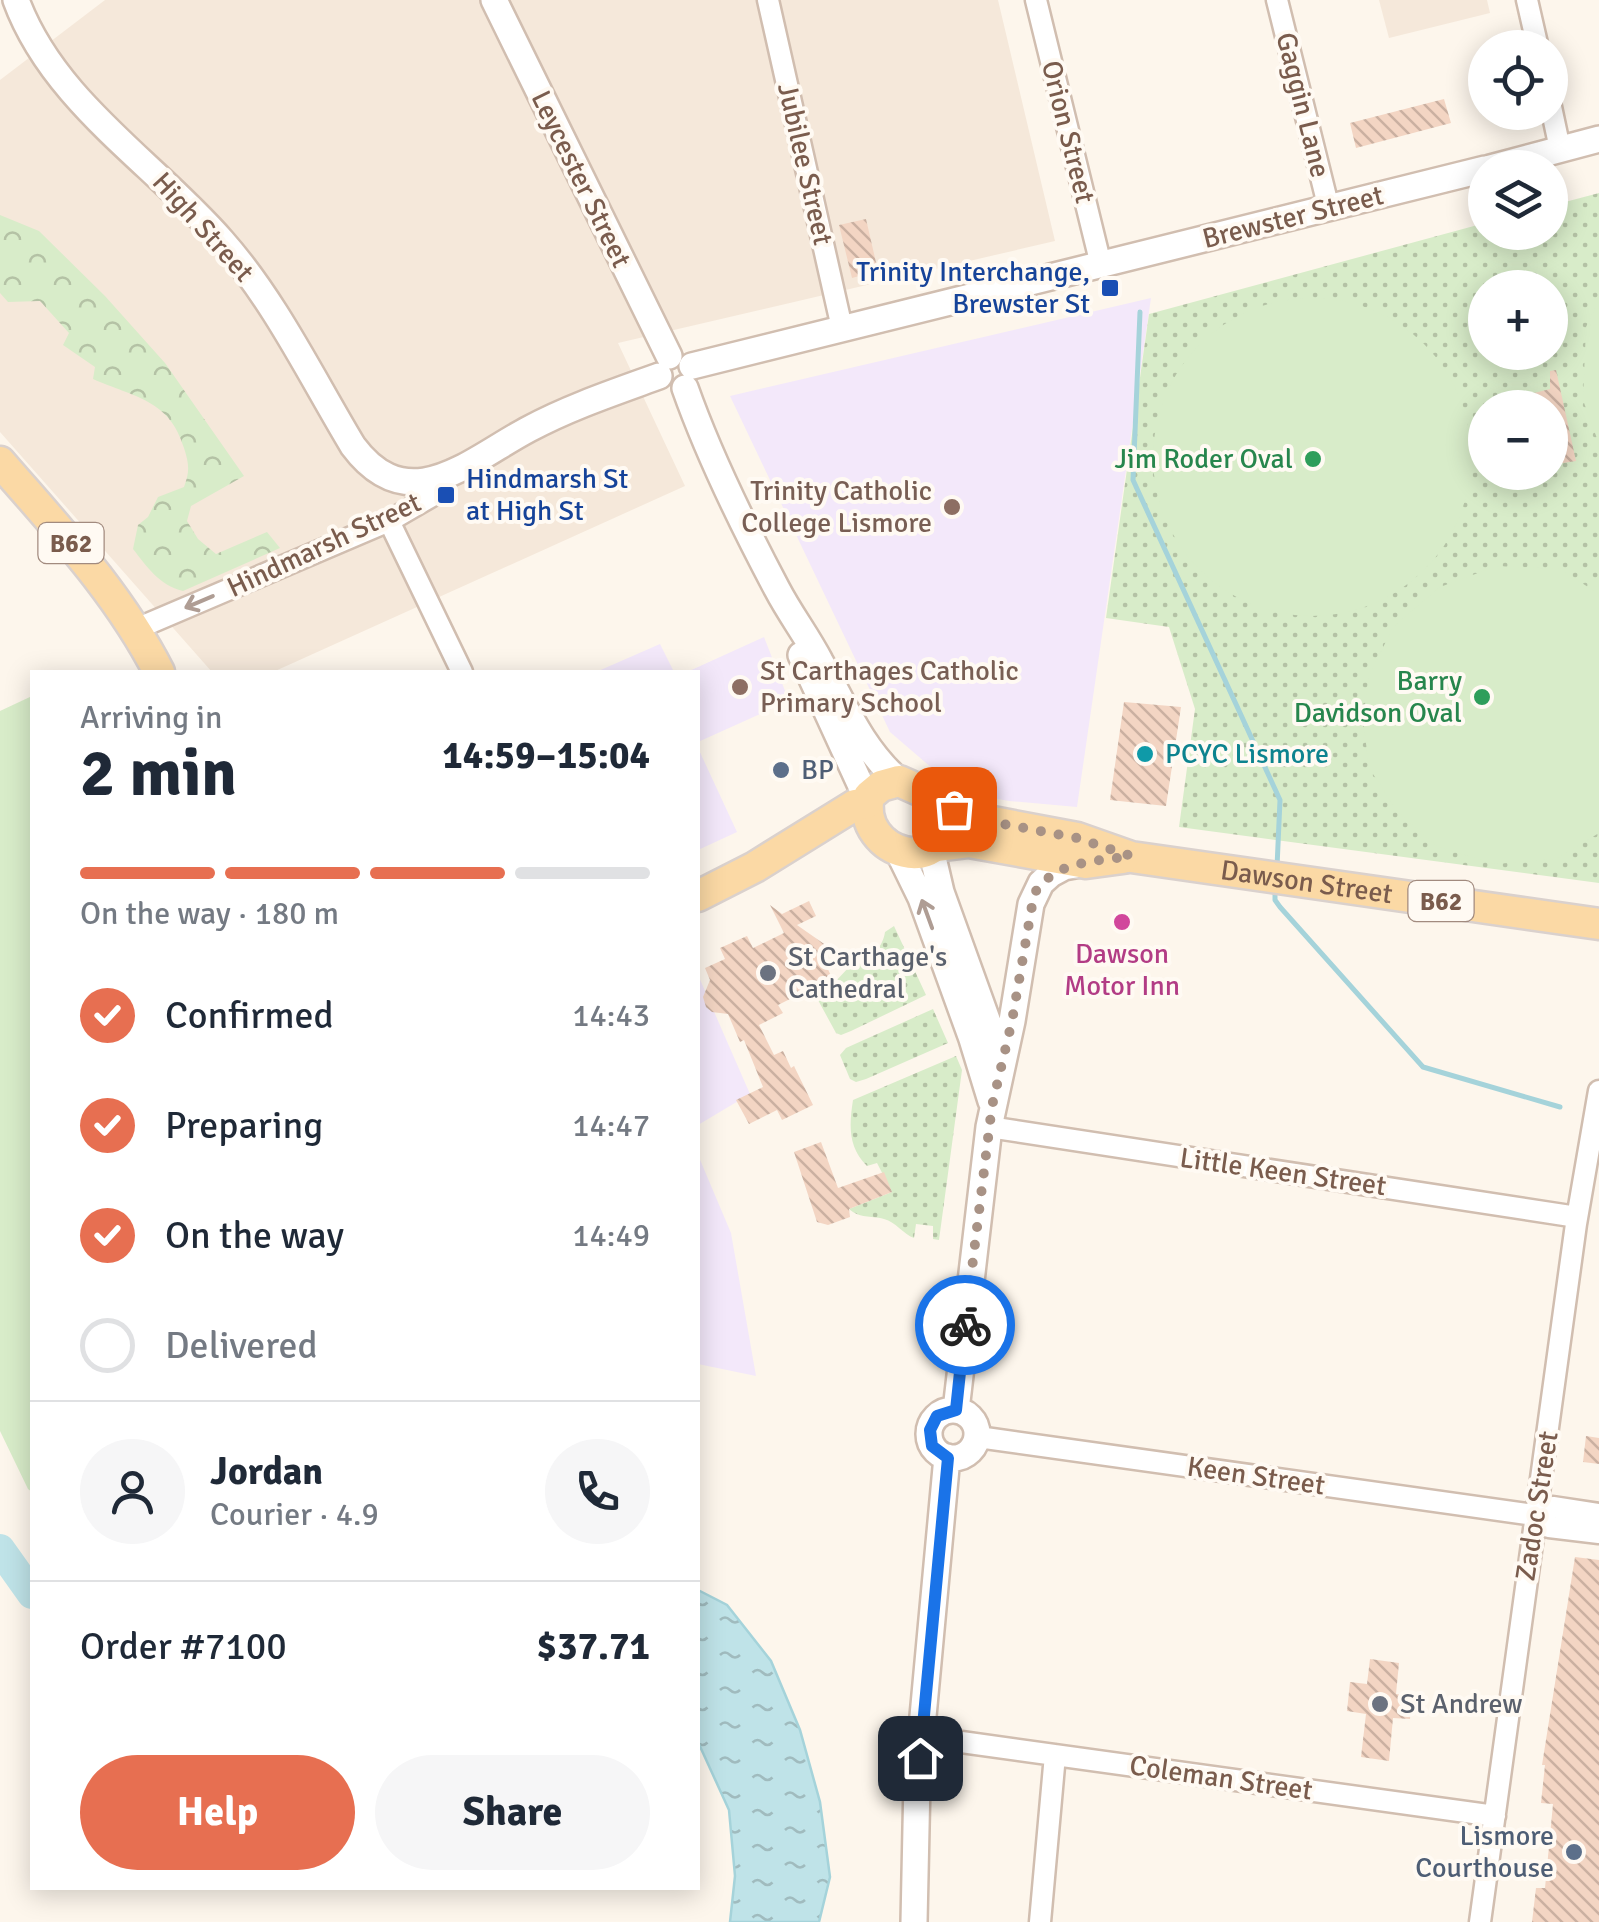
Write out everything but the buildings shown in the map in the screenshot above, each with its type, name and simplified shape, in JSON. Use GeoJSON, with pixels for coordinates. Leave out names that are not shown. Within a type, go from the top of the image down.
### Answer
{"type":"FeatureCollection","features":[{"type":"Feature","properties":{"kind":"main road","name":"B62"},"geometry":{"type":"LineString","coordinates":[[0,462],[97,574],[136,630],[157,670]]}},
{"type":"Feature","properties":{"kind":"main road","name":"B62"},"geometry":{"type":"LineString","coordinates":[[700,895],[868,799],[881,786],[899,781]]}},
{"type":"Feature","properties":{"kind":"main road"},"geometry":{"type":"LineString","coordinates":[[899,781],[933,798],[944,819],[942,835],[933,848]]}},
{"type":"Feature","properties":{"kind":"main road","name":"Dawson Street"},"geometry":{"type":"LineString","coordinates":[[933,798],[982,820],[1077,838],[1131,856],[1599,924]]}},
{"type":"Feature","properties":{"kind":"main road"},"geometry":{"type":"LineString","coordinates":[[868,799],[870,821],[888,844]]}},
{"type":"Feature","properties":{"kind":"main road","name":"B62"},"geometry":{"type":"LineString","coordinates":[[755,867],[849,836],[914,854],[933,848]]}},
{"type":"Feature","properties":{"kind":"main road","name":"Dawson Street"},"geometry":{"type":"LineString","coordinates":[[933,848],[970,842],[1086,863],[1131,856]]}},
{"type":"Feature","properties":{"kind":"street","name":"High Street"},"geometry":{"type":"LineString","coordinates":[[16,0],[32,37],[56,76],[222,240],[251,277],[365,462],[386,477],[400,481],[430,480]]}},
{"type":"Feature","properties":{"kind":"street","name":"Leycester Street"},"geometry":{"type":"LineString","coordinates":[[494,0],[676,372],[777,589],[817,695],[868,799]]}},
{"type":"Feature","properties":{"kind":"street","name":"Jubilee Street"},"geometry":{"type":"LineString","coordinates":[[768,0],[842,328]]}},
{"type":"Feature","properties":{"kind":"street","name":"Orion Street"},"geometry":{"type":"LineString","coordinates":[[1036,0],[1100,265]]}},
{"type":"Feature","properties":{"kind":"street","name":"Gaggin Lane"},"geometry":{"type":"LineString","coordinates":[[1277,0],[1328,209]]}},
{"type":"Feature","properties":{"kind":"street"},"geometry":{"type":"LineString","coordinates":[[1528,0],[1534,30]]}},
{"type":"Feature","properties":{"kind":"street"},"geometry":{"type":"LineString","coordinates":[[1556,130],[1560,149]]}},
{"type":"Feature","properties":{"kind":"street","name":"Brewster Street"},"geometry":{"type":"LineString","coordinates":[[1556,150],[1599,139]]}},
{"type":"Feature","properties":{"kind":"street","name":"Brewster Street"},"geometry":{"type":"LineString","coordinates":[[1100,265],[1468,173]]}},
{"type":"Feature","properties":{"kind":"street","name":"Hindmarsh Street"},"geometry":{"type":"LineString","coordinates":[[136,630],[389,520],[432,496],[430,480],[454,474],[530,428],[676,372],[1100,265]]}},
{"type":"Feature","properties":{"kind":"street"},"geometry":{"type":"LineString","coordinates":[[389,520],[461,670]]}},
{"type":"Feature","properties":{"kind":"street","name":"Leycester Street"},"geometry":{"type":"LineString","coordinates":[[777,589],[862,740],[877,762],[899,781]]}},
{"type":"Feature","properties":{"kind":"street"},"geometry":{"type":"LineString","coordinates":[[888,844],[921,898],[972,1039],[991,1117]]}},
{"type":"Feature","properties":{"kind":"street"},"geometry":{"type":"LineString","coordinates":[[933,848],[941,892],[990,1028],[999,1071]]}},
{"type":"Feature","properties":{"kind":"street"},"geometry":{"type":"LineString","coordinates":[[956,1410],[991,1117],[1034,894],[1051,874],[1086,863]]}},
{"type":"Feature","properties":{"kind":"street","name":"Zadoc Street"},"geometry":{"type":"LineString","coordinates":[[1480,1922],[1576,1216],[1599,1091]]}},
{"type":"Feature","properties":{"kind":"street","name":"Little Keen Street"},"geometry":{"type":"LineString","coordinates":[[991,1117],[1576,1216]]}},
{"type":"Feature","properties":{"kind":"street"},"geometry":{"type":"LineString","coordinates":[[956,1410],[971,1418],[978,1437],[970,1452],[948,1458],[932,1446],[930,1430],[937,1416],[956,1410]]}},
{"type":"Feature","properties":{"kind":"street","name":"Keen Street"},"geometry":{"type":"LineString","coordinates":[[978,1437],[1534,1515],[1549,1527],[1599,1534]]}},
{"type":"Feature","properties":{"kind":"street"},"geometry":{"type":"LineString","coordinates":[[914,1922],[917,1782],[948,1458]]}},
{"type":"Feature","properties":{"kind":"street","name":"Keen Street"},"geometry":{"type":"LineString","coordinates":[[1534,1515],[1552,1507],[1599,1514]]}},
{"type":"Feature","properties":{"kind":"street","name":"Coleman Street"},"geometry":{"type":"LineString","coordinates":[[947,1740],[1495,1816]]}},
{"type":"Feature","properties":{"kind":"street"},"geometry":{"type":"LineString","coordinates":[[1040,1922],[1055,1755]]}},
{"type":"Feature","properties":{"kind":"shaded area"},"geometry":{"type":"Polygon","coordinates":[[[105,0],[998,0],[1055,241],[618,343],[685,486],[277,670],[210,670],[0,432],[0,80],[105,0]]]}},
{"type":"Feature","properties":{"kind":"shaded area"},"geometry":{"type":"Polygon","coordinates":[[[1379,0],[1487,0],[1490,13],[1389,38],[1379,0]]]}},
{"type":"Feature","properties":{"kind":"shaded area","name":"Trinity Catholic College Lismore"},"geometry":{"type":"Polygon","coordinates":[[[1151,298],[1077,807],[966,793],[890,732],[730,396],[1151,298]]]}},
{"type":"Feature","properties":{"kind":"shaded area","name":"St Carthages Catholic Primary School"},"geometry":{"type":"Polygon","coordinates":[[[764,637],[789,701],[700,741],[700,670],[691,670],[764,637]]]}},
{"type":"Feature","properties":{"kind":"shaded area"},"geometry":{"type":"Polygon","coordinates":[[[660,644],[673,670],[601,670],[660,644]]]}},
{"type":"Feature","properties":{"kind":"shaded area","name":"St Carthages Catholic Primary School"},"geometry":{"type":"Polygon","coordinates":[[[700,752],[737,832],[700,849],[700,752]]]}},
{"type":"Feature","properties":{"kind":"shaded area"},"geometry":{"type":"Polygon","coordinates":[[[700,980],[750,1094],[700,1124],[700,980]]]}},
{"type":"Feature","properties":{"kind":"shaded area"},"geometry":{"type":"Polygon","coordinates":[[[700,1160],[731,1233],[756,1376],[700,1364],[700,1160]]]}},
{"type":"Feature","properties":{"kind":"green space"},"geometry":{"type":"Polygon","coordinates":[[[1599,193],[1599,883],[1179,827],[1195,709],[1169,627],[1106,618],[1149,314],[1468,228],[1468,250],[1568,250],[1568,201],[1599,193]]]}},
{"type":"Feature","properties":{"kind":"green space"},"geometry":{"type":"Polygon","coordinates":[[[0,215],[39,231],[105,296],[165,363],[244,476],[191,506],[187,521],[198,539],[216,554],[267,532],[280,548],[183,591],[160,580],[149,569],[133,549],[138,525],[148,517],[158,497],[184,487],[188,463],[178,432],[149,402],[93,379],[95,367],[63,345],[69,333],[40,301],[8,302],[0,293],[0,215]]]}},
{"type":"Feature","properties":{"kind":"green space","name":"Jim Roder Oval"},"geometry":{"type":"Polygon","coordinates":[[[1296,298],[1328,298],[1387,316],[1435,356],[1453,382],[1468,426],[1468,488],[1453,532],[1413,580],[1387,598],[1358,609],[1328,616],[1296,616],[1237,598],[1189,558],[1171,532],[1160,503],[1153,473],[1153,441],[1171,382],[1211,334],[1237,316],[1266,305],[1296,298]]]}},
{"type":"Feature","properties":{"kind":"green space"},"geometry":{"type":"Polygon","coordinates":[[[1599,300],[1599,444],[1583,400],[1586,327],[1599,300]]]}},
{"type":"Feature","properties":{"kind":"green space","name":"Barry Davidson Oval"},"geometry":{"type":"Polygon","coordinates":[[[1497,566],[1560,569],[1599,594],[1599,833],[1556,859],[1495,864],[1438,847],[1398,812],[1369,768],[1363,719],[1369,676],[1393,627],[1440,587],[1497,566]]]}},
{"type":"Feature","properties":{"kind":"green space"},"geometry":{"type":"Polygon","coordinates":[[[30,697],[30,1490],[0,1431],[0,711],[30,697]]]}},
{"type":"Feature","properties":{"kind":"green space"},"geometry":{"type":"Polygon","coordinates":[[[894,926],[926,995],[851,1031],[836,1033],[818,1000],[850,966],[873,955],[885,932],[894,926]]]}},
{"type":"Feature","properties":{"kind":"green space"},"geometry":{"type":"Polygon","coordinates":[[[933,1009],[948,1043],[866,1079],[850,1079],[840,1055],[846,1048],[933,1009]]]}},
{"type":"Feature","properties":{"kind":"green space"},"geometry":{"type":"Polygon","coordinates":[[[956,1056],[962,1070],[939,1240],[933,1239],[933,1226],[916,1224],[914,1238],[888,1221],[853,1212],[849,1209],[892,1192],[877,1163],[867,1166],[853,1144],[853,1100],[956,1056]]]}},
{"type":"Feature","properties":{"kind":"water"},"geometry":{"type":"Polygon","coordinates":[[[700,1591],[727,1605],[771,1661],[800,1730],[820,1802],[830,1877],[819,1922],[730,1922],[735,1876],[729,1810],[700,1746],[700,1591]]]}},
{"type":"Feature","properties":{"kind":"waterway"},"geometry":{"type":"LineString","coordinates":[[1140,312],[1133,480],[1280,800],[1277,867]]}},
{"type":"Feature","properties":{"kind":"waterway"},"geometry":{"type":"LineString","coordinates":[[1275,887],[1275,900],[1280,907],[1423,1067],[1560,1107]]}},
{"type":"Feature","properties":{"kind":"waterway"},"geometry":{"type":"LineString","coordinates":[[0,1549],[30,1591]]}},
{"type":"Feature","properties":{"kind":"way so far"},"geometry":{"type":"LineString","coordinates":[[954,809],[982,820],[1077,838],[1131,856],[1064,867],[1051,874],[1034,894],[1012,1021],[992,1106],[965,1325]]}},
{"type":"Feature","properties":{"kind":"place","name":"Trinity Interchange, Brewster St"},"geometry":{"type":"Point","coordinates":[1110,288]}},
{"type":"Feature","properties":{"kind":"place","name":"Jim Roder Oval"},"geometry":{"type":"Point","coordinates":[1313,459]}},
{"type":"Feature","properties":{"kind":"place","name":"Hindmarsh St at High St"},"geometry":{"type":"Point","coordinates":[446,495]}},
{"type":"Feature","properties":{"kind":"place","name":"Trinity Catholic College Lismore"},"geometry":{"type":"Point","coordinates":[952,507]}},
{"type":"Feature","properties":{"kind":"place","name":"St Carthages Catholic Primary School"},"geometry":{"type":"Point","coordinates":[740,687]}},
{"type":"Feature","properties":{"kind":"place","name":"Barry Davidson Oval"},"geometry":{"type":"Point","coordinates":[1482,697]}},
{"type":"Feature","properties":{"kind":"place","name":"PCYC Lismore"},"geometry":{"type":"Point","coordinates":[1145,754]}},
{"type":"Feature","properties":{"kind":"place","name":"BP"},"geometry":{"type":"Point","coordinates":[781,770]}},
{"type":"Feature","properties":{"kind":"place","name":"Dawson Motor Inn"},"geometry":{"type":"Point","coordinates":[1122,922]}},
{"type":"Feature","properties":{"kind":"place","name":"St Carthage's Cathedral"},"geometry":{"type":"Point","coordinates":[768,973]}},
{"type":"Feature","properties":{"kind":"place","name":"St Andrew"},"geometry":{"type":"Point","coordinates":[1380,1704]}},
{"type":"Feature","properties":{"kind":"place","name":"Lismore Courthouse"},"geometry":{"type":"Point","coordinates":[1574,1852]}},
{"type":"Feature","properties":{"kind":"route"},"geometry":{"type":"LineString","coordinates":[[920,1758],[948,1458],[932,1446],[929,1435],[937,1416],[946,1410],[956,1410],[965,1325]]}}]}
